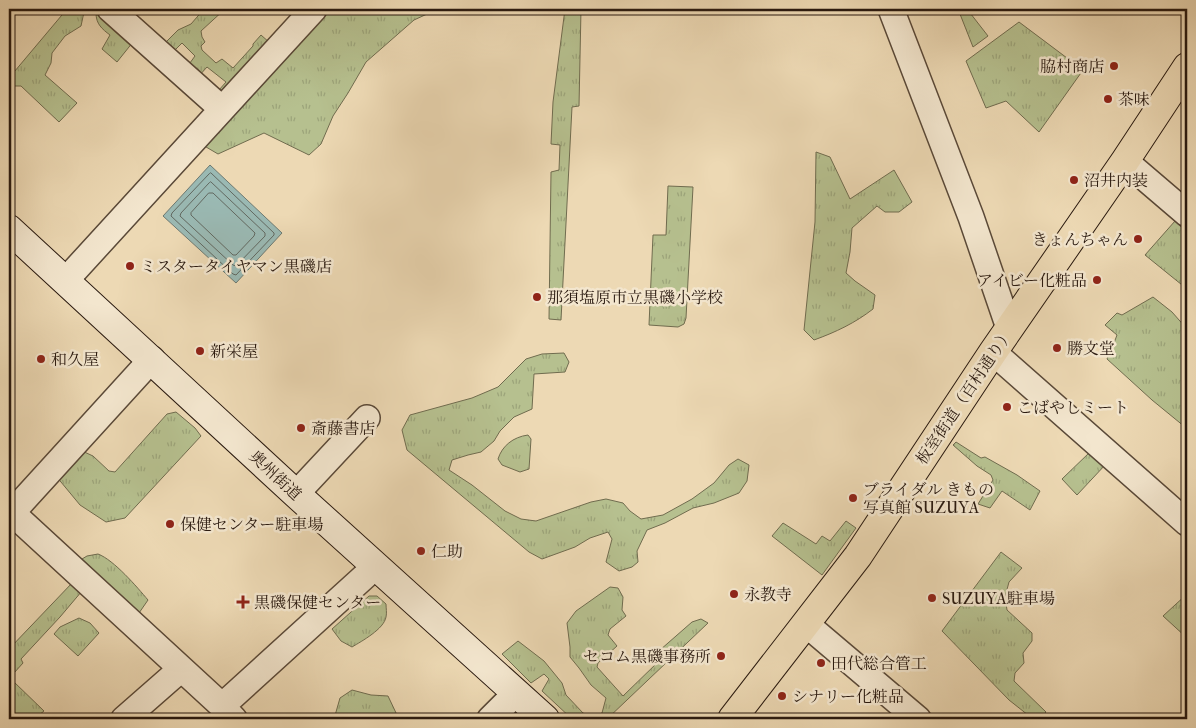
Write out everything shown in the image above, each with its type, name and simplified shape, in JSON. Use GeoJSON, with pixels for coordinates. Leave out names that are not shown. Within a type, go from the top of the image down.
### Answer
{"type":"FeatureCollection","features":[{"type":"Feature","properties":{"kind":"main road","name":"板室街道（百村通り）"},"geometry":{"type":"LineString","coordinates":[[732,719],[858,556],[1009,328],[1125,161],[1187,67]]}},
{"type":"Feature","properties":{"kind":"main road","name":"奥州街道"},"geometry":{"type":"LineString","coordinates":[[9,229],[296,494],[545,719]]}},
{"type":"Feature","properties":{"kind":"street"},"geometry":{"type":"LineString","coordinates":[[110,9],[222,109]]}},
{"type":"Feature","properties":{"kind":"street"},"geometry":{"type":"LineString","coordinates":[[65,281],[314,9]]}},
{"type":"Feature","properties":{"kind":"street"},"geometry":{"type":"LineString","coordinates":[[892,9],[968,208],[1009,328]]}},
{"type":"Feature","properties":{"kind":"street"},"geometry":{"type":"LineString","coordinates":[[1125,161],[1187,214]]}},
{"type":"Feature","properties":{"kind":"street"},"geometry":{"type":"LineString","coordinates":[[993,352],[1187,523]]}},
{"type":"Feature","properties":{"kind":"street"},"geometry":{"type":"LineString","coordinates":[[152,359],[10,513],[228,713],[376,566]]}},
{"type":"Feature","properties":{"kind":"street"},"geometry":{"type":"LineString","coordinates":[[296,494],[367,418]]}},
{"type":"Feature","properties":{"kind":"street"},"geometry":{"type":"LineString","coordinates":[[806,624],[918,719]]}},
{"type":"Feature","properties":{"kind":"street"},"geometry":{"type":"LineString","coordinates":[[124,719],[181,669]]}},
{"type":"Feature","properties":{"kind":"street"},"geometry":{"type":"LineString","coordinates":[[490,719],[516,693]]}},
{"type":"Feature","properties":{"kind":"green space"},"geometry":{"type":"Polygon","coordinates":[[[67,9],[79,9],[84,12],[81,26],[65,36],[52,53],[51,63],[45,75],[77,103],[59,122],[21,86],[13,86],[9,91],[9,78],[67,9]]]}},
{"type":"Feature","properties":{"kind":"green space"},"geometry":{"type":"Polygon","coordinates":[[[101,9],[137,37],[117,62],[102,49],[110,35],[98,23],[96,13],[101,9]]]}},
{"type":"Feature","properties":{"kind":"green space"},"geometry":{"type":"Polygon","coordinates":[[[204,9],[225,9],[201,31],[205,42],[201,46],[202,50],[216,63],[222,59],[233,68],[261,35],[270,43],[223,92],[219,90],[226,82],[207,67],[198,77],[187,67],[195,56],[182,43],[171,54],[162,46],[178,30],[191,24],[204,9]]]}},
{"type":"Feature","properties":{"kind":"green space"},"geometry":{"type":"Polygon","coordinates":[[[323,9],[438,9],[414,20],[366,62],[333,116],[321,144],[309,155],[264,133],[218,154],[201,144],[323,9]]]}},
{"type":"Feature","properties":{"kind":"green space"},"geometry":{"type":"Polygon","coordinates":[[[565,9],[581,9],[579,106],[572,107],[561,320],[549,319],[551,172],[559,170],[560,145],[551,144],[553,102],[565,9]]]}},
{"type":"Feature","properties":{"kind":"green space"},"geometry":{"type":"Polygon","coordinates":[[[958,9],[967,9],[988,36],[973,47],[958,9]]]}},
{"type":"Feature","properties":{"kind":"green space"},"geometry":{"type":"Polygon","coordinates":[[[1019,22],[1083,70],[1039,132],[1006,101],[986,108],[966,61],[1019,22]]]}},
{"type":"Feature","properties":{"kind":"green space"},"geometry":{"type":"Polygon","coordinates":[[[816,152],[830,157],[850,199],[894,170],[912,202],[899,212],[885,212],[877,206],[852,228],[846,273],[875,295],[873,309],[845,327],[814,340],[804,330],[815,222],[816,152]]]}},
{"type":"Feature","properties":{"kind":"green space"},"geometry":{"type":"Polygon","coordinates":[[[668,186],[693,187],[686,318],[684,324],[678,327],[649,325],[653,235],[666,235],[668,186]]]}},
{"type":"Feature","properties":{"kind":"green space"},"geometry":{"type":"Polygon","coordinates":[[[1175,221],[1187,232],[1187,289],[1145,255],[1175,221]]]}},
{"type":"Feature","properties":{"kind":"green space"},"geometry":{"type":"Polygon","coordinates":[[[1153,297],[1172,312],[1187,329],[1187,426],[1185,427],[1107,359],[1117,335],[1105,325],[1117,313],[1122,315],[1153,297]]]}},
{"type":"Feature","properties":{"kind":"green space"},"geometry":{"type":"Polygon","coordinates":[[[564,353],[569,362],[565,372],[534,374],[532,409],[514,417],[500,431],[494,441],[481,452],[452,460],[449,470],[505,511],[521,519],[536,521],[591,502],[606,499],[623,503],[641,519],[663,515],[692,499],[714,483],[729,465],[738,459],[749,465],[747,481],[739,493],[714,503],[693,508],[647,530],[637,551],[638,562],[632,567],[619,571],[606,562],[612,539],[608,532],[542,559],[529,552],[407,450],[402,430],[410,415],[472,398],[498,387],[526,359],[542,354],[564,353]]]}},
{"type":"Feature","properties":{"kind":"green space"},"geometry":{"type":"Polygon","coordinates":[[[176,412],[195,428],[201,436],[125,518],[106,522],[80,505],[56,476],[80,450],[93,456],[109,471],[115,472],[167,414],[176,412]]]}},
{"type":"Feature","properties":{"kind":"green space"},"geometry":{"type":"Polygon","coordinates":[[[528,435],[531,439],[529,469],[520,472],[502,465],[498,459],[505,446],[513,440],[528,435]]]}},
{"type":"Feature","properties":{"kind":"green space"},"geometry":{"type":"Polygon","coordinates":[[[956,442],[981,458],[985,457],[1017,475],[1040,491],[1030,510],[1002,491],[990,508],[978,504],[993,480],[991,475],[977,466],[953,445],[956,442]]]}},
{"type":"Feature","properties":{"kind":"green space"},"geometry":{"type":"Polygon","coordinates":[[[1090,452],[1106,464],[1077,495],[1062,479],[1090,452]]]}},
{"type":"Feature","properties":{"kind":"green space"},"geometry":{"type":"Polygon","coordinates":[[[846,521],[856,528],[822,575],[772,536],[783,523],[816,544],[822,536],[830,541],[846,521]]]}},
{"type":"Feature","properties":{"kind":"green space"},"geometry":{"type":"Polygon","coordinates":[[[1001,552],[1022,568],[1009,582],[1005,597],[1007,610],[1032,633],[1032,641],[1023,653],[1024,663],[1015,673],[1014,681],[1046,712],[1040,719],[1033,719],[1009,700],[942,631],[1001,552]]]}},
{"type":"Feature","properties":{"kind":"green space"},"geometry":{"type":"Polygon","coordinates":[[[98,554],[118,568],[148,600],[139,613],[82,559],[98,554]]]}},
{"type":"Feature","properties":{"kind":"green space"},"geometry":{"type":"Polygon","coordinates":[[[73,582],[82,591],[21,659],[23,663],[14,673],[13,681],[44,711],[34,719],[14,719],[9,714],[9,649],[73,582]]]}},
{"type":"Feature","properties":{"kind":"green space"},"geometry":{"type":"Polygon","coordinates":[[[610,587],[618,588],[623,597],[622,610],[626,616],[610,629],[608,635],[617,646],[598,663],[597,667],[623,696],[658,662],[660,650],[692,622],[701,619],[708,623],[607,719],[572,719],[542,691],[549,679],[544,674],[531,683],[502,654],[518,641],[544,661],[562,683],[566,695],[583,713],[593,717],[602,713],[606,698],[591,685],[570,657],[567,623],[576,611],[610,587]]]}},
{"type":"Feature","properties":{"kind":"green space"},"geometry":{"type":"Polygon","coordinates":[[[1187,594],[1187,638],[1163,616],[1187,594]]]}},
{"type":"Feature","properties":{"kind":"green space"},"geometry":{"type":"Polygon","coordinates":[[[369,596],[377,596],[386,604],[386,617],[377,630],[352,647],[341,641],[332,629],[369,596]]]}},
{"type":"Feature","properties":{"kind":"green space"},"geometry":{"type":"Polygon","coordinates":[[[79,618],[90,623],[99,633],[78,656],[54,634],[60,627],[79,618]]]}},
{"type":"Feature","properties":{"kind":"green space"},"geometry":{"type":"Polygon","coordinates":[[[352,690],[371,695],[388,696],[397,715],[396,719],[334,719],[340,698],[352,690]]]}},
{"type":"Feature","properties":{"kind":"water"},"geometry":{"type":"Polygon","coordinates":[[[210,165],[282,233],[236,283],[163,216],[210,165]]]}},
{"type":"Feature","properties":{"kind":"place","name":"脇村商店"},"geometry":{"type":"Point","coordinates":[1114,66]}},
{"type":"Feature","properties":{"kind":"place","name":"茶味"},"geometry":{"type":"Point","coordinates":[1108,99]}},
{"type":"Feature","properties":{"kind":"place","name":"沼井内装"},"geometry":{"type":"Point","coordinates":[1074,180]}},
{"type":"Feature","properties":{"kind":"place","name":"きょんちゃん"},"geometry":{"type":"Point","coordinates":[1138,239]}},
{"type":"Feature","properties":{"kind":"place","name":"ミスタータイヤマン黒磯店"},"geometry":{"type":"Point","coordinates":[130,266]}},
{"type":"Feature","properties":{"kind":"place","name":"アイビー化粧品"},"geometry":{"type":"Point","coordinates":[1097,280]}},
{"type":"Feature","properties":{"kind":"place","name":"那須塩原市立黒磯小学校"},"geometry":{"type":"Point","coordinates":[537,297]}},
{"type":"Feature","properties":{"kind":"place","name":"勝文堂"},"geometry":{"type":"Point","coordinates":[1057,348]}},
{"type":"Feature","properties":{"kind":"place","name":"新栄屋"},"geometry":{"type":"Point","coordinates":[200,351]}},
{"type":"Feature","properties":{"kind":"place","name":"和久屋"},"geometry":{"type":"Point","coordinates":[41,359]}},
{"type":"Feature","properties":{"kind":"place","name":"こばやしミート"},"geometry":{"type":"Point","coordinates":[1007,407]}},
{"type":"Feature","properties":{"kind":"place","name":"斎藤書店"},"geometry":{"type":"Point","coordinates":[301,428]}},
{"type":"Feature","properties":{"kind":"place","name":"ブライダル きもの 写真館 SUZUYA"},"geometry":{"type":"Point","coordinates":[853,498]}},
{"type":"Feature","properties":{"kind":"place","name":"保健センター駐車場"},"geometry":{"type":"Point","coordinates":[170,524]}},
{"type":"Feature","properties":{"kind":"place","name":"仁助"},"geometry":{"type":"Point","coordinates":[421,551]}},
{"type":"Feature","properties":{"kind":"place","name":"永教寺"},"geometry":{"type":"Point","coordinates":[734,594]}},
{"type":"Feature","properties":{"kind":"place","name":"SUZUYA駐車場"},"geometry":{"type":"Point","coordinates":[932,598]}},
{"type":"Feature","properties":{"kind":"place","name":"黒磯保健センター"},"geometry":{"type":"Point","coordinates":[243,602]}},
{"type":"Feature","properties":{"kind":"place","name":"セコム黒磯事務所"},"geometry":{"type":"Point","coordinates":[721,656]}},
{"type":"Feature","properties":{"kind":"place","name":"田代総合管工"},"geometry":{"type":"Point","coordinates":[821,663]}},
{"type":"Feature","properties":{"kind":"place","name":"シナリー化粧品"},"geometry":{"type":"Point","coordinates":[782,696]}}]}
